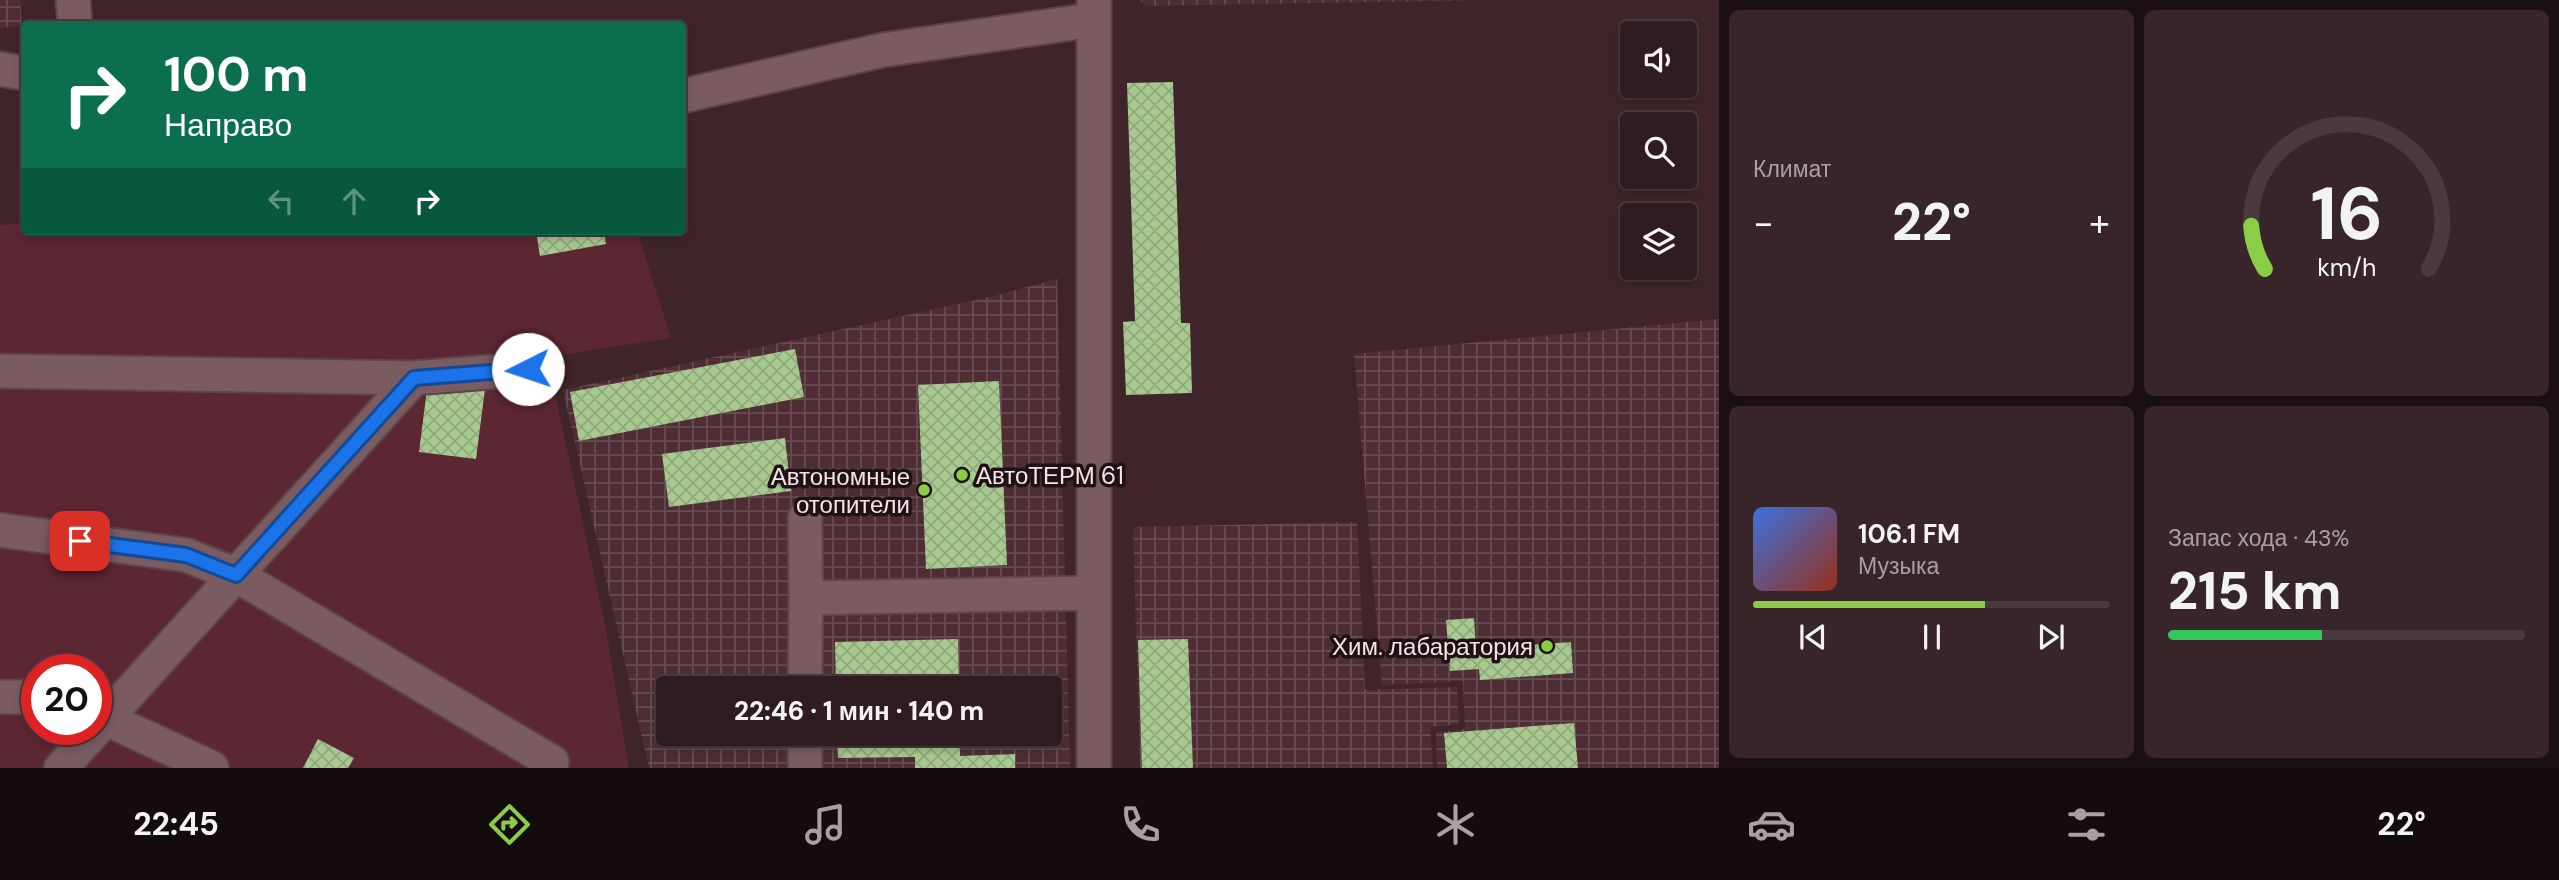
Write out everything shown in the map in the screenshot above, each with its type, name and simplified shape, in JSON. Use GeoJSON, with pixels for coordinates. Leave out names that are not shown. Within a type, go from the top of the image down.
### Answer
{"type":"FeatureCollection","features":[{"type":"Feature","properties":{"kind":"street"},"geometry":{"type":"LineString","coordinates":[[73,0],[75,21]]}},
{"type":"Feature","properties":{"kind":"street"},"geometry":{"type":"LineString","coordinates":[[686,95],[883,50],[1093,10],[1091,593],[1094,768]]}},
{"type":"Feature","properties":{"kind":"street"},"geometry":{"type":"LineString","coordinates":[[0,69],[21,72]]}},
{"type":"Feature","properties":{"kind":"street"},"geometry":{"type":"LineString","coordinates":[[0,371],[414,378],[528,369]]}},
{"type":"Feature","properties":{"kind":"street"},"geometry":{"type":"LineString","coordinates":[[112,706],[236,575],[414,378]]}},
{"type":"Feature","properties":{"kind":"street"},"geometry":{"type":"LineString","coordinates":[[805,518],[805,676]]}},
{"type":"Feature","properties":{"kind":"street"},"geometry":{"type":"LineString","coordinates":[[0,530],[186,555],[236,575],[552,762]]}},
{"type":"Feature","properties":{"kind":"street"},"geometry":{"type":"LineString","coordinates":[[806,598],[1091,593]]}},
{"type":"Feature","properties":{"kind":"street"},"geometry":{"type":"LineString","coordinates":[[0,697],[21,697]]}},
{"type":"Feature","properties":{"kind":"street"},"geometry":{"type":"LineString","coordinates":[[112,722],[212,768]]}},
{"type":"Feature","properties":{"kind":"street"},"geometry":{"type":"LineString","coordinates":[[61,768],[79,745]]}},
{"type":"Feature","properties":{"kind":"street"},"geometry":{"type":"LineString","coordinates":[[805,746],[805,768]]}},
{"type":"Feature","properties":{"kind":"shaded area"},"geometry":{"type":"Polygon","coordinates":[[[0,0],[20,0],[21,26],[0,28],[0,0]]]}},
{"type":"Feature","properties":{"kind":"shaded area"},"geometry":{"type":"Polygon","coordinates":[[[1140,0],[1488,0],[1145,6],[1140,0]]]}},
{"type":"Feature","properties":{"kind":"shaded area"},"geometry":{"type":"Polygon","coordinates":[[[21,223],[21,235],[638,235],[671,338],[547,357],[606,629],[629,768],[0,768],[0,225],[21,223]]]}},
{"type":"Feature","properties":{"kind":"shaded area"},"geometry":{"type":"Polygon","coordinates":[[[1057,279],[1070,768],[649,768],[563,390],[990,297],[1057,279]]]}},
{"type":"Feature","properties":{"kind":"shaded area"},"geometry":{"type":"Polygon","coordinates":[[[1719,319],[1719,768],[1437,768],[1436,732],[1465,729],[1463,681],[1382,685],[1354,354],[1719,319]]]}},
{"type":"Feature","properties":{"kind":"shaded area"},"geometry":{"type":"Polygon","coordinates":[[[1357,522],[1365,690],[1457,687],[1459,724],[1430,727],[1433,768],[1140,768],[1133,527],[1357,522]]]}},
{"type":"Feature","properties":{"kind":"building"},"geometry":{"type":"Polygon","coordinates":[[[1173,82],[1181,323],[1190,323],[1192,393],[1126,395],[1123,322],[1135,321],[1127,83],[1173,82]]]}},
{"type":"Feature","properties":{"kind":"building"},"geometry":{"type":"Polygon","coordinates":[[[537,235],[605,235],[606,244],[540,256],[537,235]]]}},
{"type":"Feature","properties":{"kind":"building"},"geometry":{"type":"Polygon","coordinates":[[[795,349],[804,397],[579,441],[570,392],[795,349]]]}},
{"type":"Feature","properties":{"kind":"building"},"geometry":{"type":"Polygon","coordinates":[[[428,381],[485,389],[476,459],[419,452],[428,381]]]}},
{"type":"Feature","properties":{"kind":"building","name":"АвтоТЕРМ 61"},"geometry":{"type":"Polygon","coordinates":[[[999,381],[1007,565],[926,569],[918,385],[999,381]]]}},
{"type":"Feature","properties":{"kind":"building"},"geometry":{"type":"Polygon","coordinates":[[[785,438],[791,491],[669,507],[662,454],[785,438]]]}},
{"type":"Feature","properties":{"kind":"building","name":"Хим. лабаратория"},"geometry":{"type":"Polygon","coordinates":[[[1474,618],[1476,649],[1571,642],[1573,673],[1480,680],[1479,669],[1450,671],[1446,620],[1474,618]]]}},
{"type":"Feature","properties":{"kind":"building"},"geometry":{"type":"Polygon","coordinates":[[[958,639],[959,676],[836,676],[835,642],[958,639]]]}},
{"type":"Feature","properties":{"kind":"building"},"geometry":{"type":"Polygon","coordinates":[[[1188,639],[1193,768],[1142,768],[1138,640],[1188,639]]]}},
{"type":"Feature","properties":{"kind":"building"},"geometry":{"type":"Polygon","coordinates":[[[1574,723],[1578,768],[1447,768],[1444,733],[1574,723]]]}},
{"type":"Feature","properties":{"kind":"building"},"geometry":{"type":"Polygon","coordinates":[[[318,739],[354,758],[348,768],[303,768],[318,739]]]}},
{"type":"Feature","properties":{"kind":"building"},"geometry":{"type":"Polygon","coordinates":[[[838,746],[960,746],[960,756],[1015,754],[1015,768],[915,768],[915,757],[838,758],[838,746]]]}},
{"type":"Feature","properties":{"kind":"place","name":"АвтоТЕРМ 61"},"geometry":{"type":"Point","coordinates":[962,475]}},
{"type":"Feature","properties":{"kind":"place","name":"Автономные отопители"},"geometry":{"type":"Point","coordinates":[924,490]}},
{"type":"Feature","properties":{"kind":"place","name":"Хим. лабаратория"},"geometry":{"type":"Point","coordinates":[1547,646]}},
{"type":"Feature","properties":{"kind":"route"},"geometry":{"type":"LineString","coordinates":[[80,541],[186,555],[236,575],[414,378],[528,369]]}}]}
